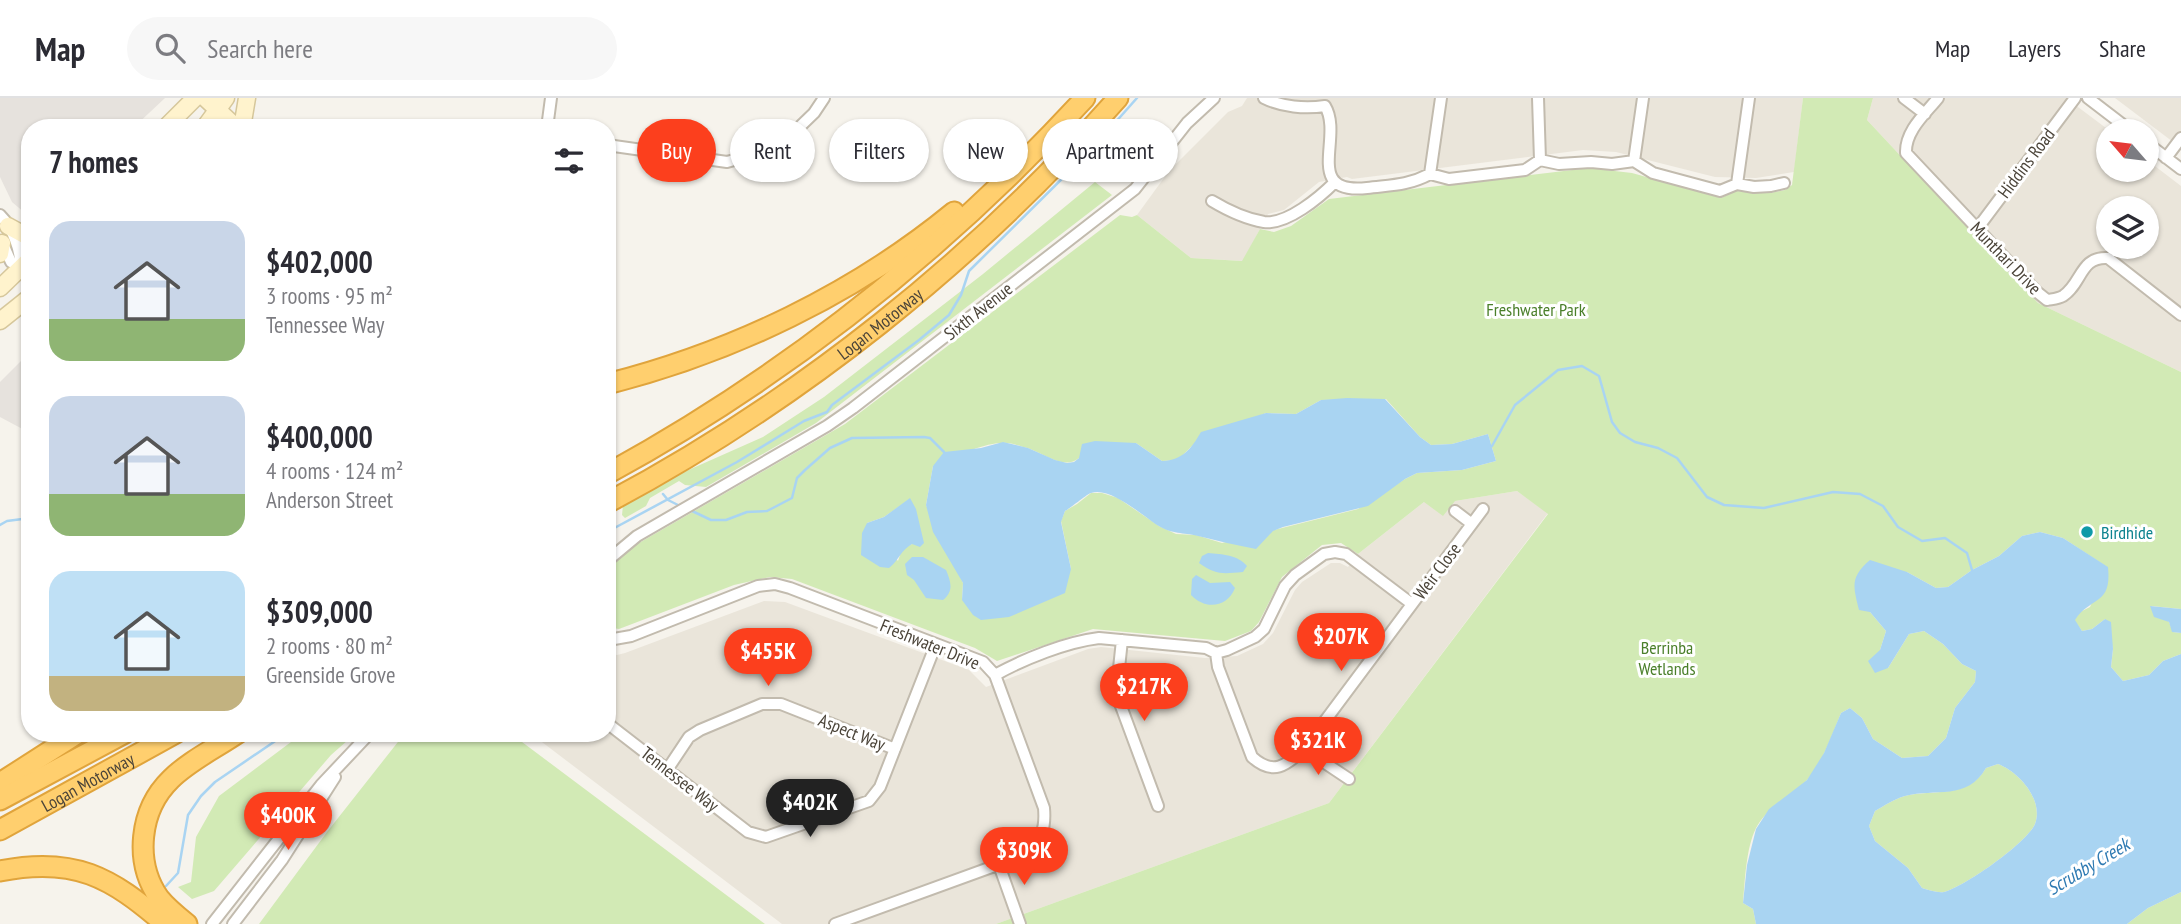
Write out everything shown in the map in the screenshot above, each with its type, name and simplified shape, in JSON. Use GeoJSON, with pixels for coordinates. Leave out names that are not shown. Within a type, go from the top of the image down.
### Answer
{"type":"FeatureCollection","features":[{"type":"Feature","properties":{"kind":"highway"},"geometry":{"type":"LineString","coordinates":[[616,382],[659,370],[726,345],[791,317],[864,276],[951,214],[980,190],[1064,109],[1082,98]]}},
{"type":"Feature","properties":{"kind":"highway","name":"Logan Motorway"},"geometry":{"type":"LineString","coordinates":[[616,469],[685,429],[792,359],[881,291],[999,187],[1082,98]]}},
{"type":"Feature","properties":{"kind":"highway","name":"Logan Motorway"},"geometry":{"type":"LineString","coordinates":[[616,498],[671,467],[785,395],[880,323],[1008,212],[1118,98]]}},
{"type":"Feature","properties":{"kind":"highway"},"geometry":{"type":"LineString","coordinates":[[0,783],[64,742]]}},
{"type":"Feature","properties":{"kind":"highway","name":"Logan Motorway"},"geometry":{"type":"LineString","coordinates":[[0,800],[108,742]]}},
{"type":"Feature","properties":{"kind":"highway","name":"Logan Motorway"},"geometry":{"type":"LineString","coordinates":[[0,830],[160,742]]}},
{"type":"Feature","properties":{"kind":"highway"},"geometry":{"type":"LineString","coordinates":[[187,924],[158,896],[148,874],[143,842],[147,817],[155,798],[171,778],[225,742]]}},
{"type":"Feature","properties":{"kind":"highway"},"geometry":{"type":"LineString","coordinates":[[0,871],[43,865],[84,871],[125,891],[162,922]]}},
{"type":"Feature","properties":{"kind":"main road"},"geometry":{"type":"LineString","coordinates":[[241,119],[247,98]]}},
{"type":"Feature","properties":{"kind":"main road"},"geometry":{"type":"LineString","coordinates":[[175,119],[197,100],[215,117]]}},
{"type":"Feature","properties":{"kind":"main road"},"geometry":{"type":"LineString","coordinates":[[2,235],[21,237]]}},
{"type":"Feature","properties":{"kind":"main road"},"geometry":{"type":"LineString","coordinates":[[0,288],[21,272]]}},
{"type":"Feature","properties":{"kind":"main road"},"geometry":{"type":"LineString","coordinates":[[0,321],[21,304]]}},
{"type":"Feature","properties":{"kind":"street"},"geometry":{"type":"LineString","coordinates":[[548,119],[551,98]]}},
{"type":"Feature","properties":{"kind":"street"},"geometry":{"type":"LineString","coordinates":[[616,146],[727,162],[759,153],[786,140],[814,113],[824,98]]}},
{"type":"Feature","properties":{"kind":"street","name":"Sixth Avenue"},"geometry":{"type":"LineString","coordinates":[[616,554],[637,536],[836,420],[1119,202],[1135,188],[1187,123],[1214,98]]}},
{"type":"Feature","properties":{"kind":"street"},"geometry":{"type":"LineString","coordinates":[[1264,98],[1281,104],[1313,107],[1327,102],[1332,125],[1328,171],[1335,182],[1351,190],[1412,183],[1430,174],[1448,179],[1525,170],[1540,160],[1559,164],[1612,164],[1634,161],[1653,173],[1720,191],[1737,184],[1754,187],[1784,183]]}},
{"type":"Feature","properties":{"kind":"street"},"geometry":{"type":"LineString","coordinates":[[1430,174],[1441,98]]}},
{"type":"Feature","properties":{"kind":"street"},"geometry":{"type":"LineString","coordinates":[[1538,98],[1540,160]]}},
{"type":"Feature","properties":{"kind":"street"},"geometry":{"type":"LineString","coordinates":[[1634,161],[1643,98]]}},
{"type":"Feature","properties":{"kind":"street"},"geometry":{"type":"LineString","coordinates":[[1737,184],[1749,98]]}},
{"type":"Feature","properties":{"kind":"street"},"geometry":{"type":"LineString","coordinates":[[1904,98],[1925,114]]}},
{"type":"Feature","properties":{"kind":"street","name":"Munthari Drive"},"geometry":{"type":"LineString","coordinates":[[1938,98],[1911,133],[1906,143],[1906,153],[2047,300],[2066,295],[2091,260],[2108,258],[2181,315]]}},
{"type":"Feature","properties":{"kind":"street","name":"Hiddins Road"},"geometry":{"type":"LineString","coordinates":[[1977,229],[2075,98]]}},
{"type":"Feature","properties":{"kind":"street"},"geometry":{"type":"LineString","coordinates":[[2088,98],[2115,119]]}},
{"type":"Feature","properties":{"kind":"street"},"geometry":{"type":"LineString","coordinates":[[2166,158],[2181,138]]}},
{"type":"Feature","properties":{"kind":"street"},"geometry":{"type":"LineString","coordinates":[[2160,154],[2181,169]]}},
{"type":"Feature","properties":{"kind":"street"},"geometry":{"type":"LineString","coordinates":[[1212,201],[1226,209],[1265,222],[1279,221],[1294,214],[1335,182]]}},
{"type":"Feature","properties":{"kind":"street"},"geometry":{"type":"LineString","coordinates":[[2,235],[21,254]]}},
{"type":"Feature","properties":{"kind":"street"},"geometry":{"type":"LineString","coordinates":[[2,235],[11,262],[21,266]]}},
{"type":"Feature","properties":{"kind":"street","name":"Weir Close"},"geometry":{"type":"LineString","coordinates":[[1216,653],[1218,667],[1252,757],[1262,766],[1276,768],[1291,762],[1304,749],[1483,509]]}},
{"type":"Feature","properties":{"kind":"street","name":"Weir Close"},"geometry":{"type":"LineString","coordinates":[[1455,511],[1472,524]]}},
{"type":"Feature","properties":{"kind":"street"},"geometry":{"type":"LineString","coordinates":[[995,675],[1013,665],[1084,640],[1099,638],[1206,649],[1216,653],[1227,650],[1255,637],[1264,629],[1285,586],[1295,575],[1324,554],[1335,552],[1346,554],[1412,604]]}},
{"type":"Feature","properties":{"kind":"street","name":"Freshwater Drive"},"geometry":{"type":"LineString","coordinates":[[616,639],[631,636],[758,586],[775,584],[983,662],[995,675],[1044,808],[1045,825],[1039,840],[1025,855],[835,924]]}},
{"type":"Feature","properties":{"kind":"street"},"geometry":{"type":"LineString","coordinates":[[1122,640],[1118,698],[1158,806]]}},
{"type":"Feature","properties":{"kind":"street","name":"Tennessee Way"},"geometry":{"type":"LineString","coordinates":[[616,730],[748,832],[766,838],[869,801],[880,788],[936,644]]}},
{"type":"Feature","properties":{"kind":"street","name":"Aspect Way"},"geometry":{"type":"LineString","coordinates":[[667,769],[689,737],[762,704],[781,704],[895,749]]}},
{"type":"Feature","properties":{"kind":"street"},"geometry":{"type":"LineString","coordinates":[[212,924],[321,785],[362,742]]}},
{"type":"Feature","properties":{"kind":"street"},"geometry":{"type":"LineString","coordinates":[[1304,749],[1349,779]]}},
{"type":"Feature","properties":{"kind":"street"},"geometry":{"type":"LineString","coordinates":[[233,924],[282,860],[344,762]]}},
{"type":"Feature","properties":{"kind":"street"},"geometry":{"type":"LineString","coordinates":[[999,864],[1019,922]]}},
{"type":"Feature","properties":{"kind":"shaded area"},"geometry":{"type":"Polygon","coordinates":[[[0,98],[165,98],[143,119],[21,119],[21,210],[12,202],[0,177],[0,98]]]}},
{"type":"Feature","properties":{"kind":"shaded area"},"geometry":{"type":"Polygon","coordinates":[[[1247,98],[1803,98],[1794,172],[1756,178],[1715,177],[1616,152],[1583,150],[1352,179],[1347,177],[1319,182],[1284,210],[1268,214],[1243,261],[1191,258],[1137,215],[1161,182],[1178,182],[1178,162],[1228,112],[1242,106],[1247,98]]]}},
{"type":"Feature","properties":{"kind":"shaded area"},"geometry":{"type":"Polygon","coordinates":[[[1873,98],[2066,98],[2096,120],[2096,182],[2160,182],[2160,170],[2181,186],[2181,372],[2038,303],[1867,120],[1873,98]]]}},
{"type":"Feature","properties":{"kind":"shaded area"},"geometry":{"type":"Polygon","coordinates":[[[2115,98],[2181,98],[2181,148],[2160,132],[2160,119],[2143,119],[2115,98]]]}},
{"type":"Feature","properties":{"kind":"shaded area"},"geometry":{"type":"Polygon","coordinates":[[[21,361],[21,428],[0,417],[0,382],[21,361]]]}},
{"type":"Feature","properties":{"kind":"shaded area"},"geometry":{"type":"Polygon","coordinates":[[[1517,491],[1548,513],[1329,803],[996,924],[782,924],[542,742],[616,742],[616,655],[764,601],[785,602],[969,670],[986,687],[1088,649],[1101,647],[1205,658],[1237,656],[1263,644],[1273,633],[1295,590],[1302,582],[1331,563],[1348,567],[1358,554],[1424,502],[1455,501],[1517,491]]]}},
{"type":"Feature","properties":{"kind":"green space"},"geometry":{"type":"Polygon","coordinates":[[[1803,98],[1873,98],[1867,120],[2038,303],[2181,372],[2181,609],[2151,606],[2169,622],[2173,632],[2181,633],[2181,654],[2163,661],[2149,675],[2123,681],[2111,667],[2113,649],[2105,619],[2092,629],[2082,631],[2074,620],[2080,612],[2090,607],[2107,567],[2063,538],[2040,532],[2022,536],[1999,556],[1948,587],[1936,588],[1907,572],[1870,612],[1886,631],[1880,650],[1888,668],[1909,634],[1924,631],[1943,644],[1962,664],[1976,671],[1975,682],[1955,708],[1946,738],[1928,756],[1902,758],[1873,739],[1862,718],[1850,708],[1841,713],[1827,748],[1813,773],[1801,786],[1773,807],[1756,828],[1746,864],[1743,903],[1753,909],[1756,924],[996,924],[1329,803],[1548,514],[1517,491],[1455,501],[1443,516],[1424,502],[1358,554],[1341,543],[1322,545],[1282,577],[1259,622],[1251,631],[1225,641],[1093,629],[997,661],[975,648],[792,579],[770,577],[734,585],[616,628],[616,562],[632,547],[845,424],[1120,215],[1137,215],[1191,258],[1242,261],[1260,229],[1274,232],[1291,226],[1329,199],[1589,168],[1632,173],[1721,198],[1736,191],[1770,193],[1785,190],[1792,185],[1803,98]],[[1386,399],[1321,400],[1296,414],[1266,413],[1195,443],[1178,460],[1162,461],[1136,443],[1066,463],[1012,444],[993,444],[933,466],[926,505],[963,583],[962,600],[1071,569],[1061,521],[1065,511],[1091,493],[1118,498],[1159,526],[1176,534],[1196,535],[1222,543],[1358,509],[1417,473],[1462,470],[1496,461],[1488,434],[1452,444],[1431,445],[1420,437],[1386,399]],[[910,499],[884,517],[867,523],[898,561],[902,549],[912,544],[910,499]]]}},
{"type":"Feature","properties":{"kind":"green space"},"geometry":{"type":"Polygon","coordinates":[[[1095,182],[1112,195],[816,423],[706,487],[685,485],[679,481],[650,498],[646,506],[625,518],[622,515],[623,505],[675,476],[763,437],[824,397],[983,274],[1095,182]]]}},
{"type":"Feature","properties":{"kind":"green space"},"geometry":{"type":"Polygon","coordinates":[[[291,742],[346,742],[331,755],[214,891],[192,899],[178,887],[191,882],[196,837],[219,796],[291,742]]]}},
{"type":"Feature","properties":{"kind":"green space"},"geometry":{"type":"Polygon","coordinates":[[[398,742],[522,742],[765,924],[259,924],[398,742]]]}},
{"type":"Feature","properties":{"kind":"green space"},"geometry":{"type":"Polygon","coordinates":[[[1998,764],[2014,773],[2028,788],[2036,806],[2035,824],[2008,853],[1966,882],[1944,892],[1922,888],[1908,868],[1875,841],[1869,826],[1875,811],[1905,796],[1960,789],[1978,778],[1986,768],[1998,764]]]}},
{"type":"Feature","properties":{"kind":"green space"},"geometry":{"type":"Polygon","coordinates":[[[2181,892],[2181,924],[2127,924],[2148,908],[2181,892]]]}},
{"type":"Feature","properties":{"kind":"water"},"geometry":{"type":"Polygon","coordinates":[[[1385,399],[1420,437],[1431,445],[1452,444],[1488,434],[1496,461],[1462,470],[1417,473],[1368,506],[1273,531],[1256,549],[1168,530],[1117,498],[1099,492],[1091,493],[1065,511],[1061,522],[1071,569],[1065,593],[1009,617],[981,620],[973,615],[962,600],[963,583],[933,532],[926,505],[933,466],[944,452],[981,448],[1003,442],[1067,463],[1079,458],[1082,444],[1095,441],[1136,443],[1162,461],[1176,458],[1186,452],[1201,432],[1266,413],[1296,414],[1321,400],[1385,399]]]}},
{"type":"Feature","properties":{"kind":"water"},"geometry":{"type":"Polygon","coordinates":[[[910,498],[916,509],[924,543],[920,547],[912,544],[889,568],[880,567],[861,555],[862,533],[867,523],[884,517],[910,498]]]}},
{"type":"Feature","properties":{"kind":"water","name":"Scrubby Creek"},"geometry":{"type":"Polygon","coordinates":[[[2040,532],[2063,538],[2108,567],[2104,595],[2081,612],[2075,620],[2082,631],[2092,629],[2105,619],[2111,622],[2111,667],[2123,681],[2149,675],[2163,661],[2181,654],[2181,892],[2148,908],[2127,924],[1756,924],[1753,909],[1743,903],[1747,865],[1756,829],[1769,809],[1807,780],[1824,753],[1841,713],[1850,708],[1862,718],[1873,739],[1902,758],[1928,756],[1946,738],[1955,708],[1975,682],[1976,671],[1962,664],[1943,644],[1924,631],[1909,634],[1888,668],[1875,673],[1868,661],[1880,650],[1886,631],[1870,612],[1859,610],[1855,582],[1859,572],[1870,560],[1907,572],[1936,588],[1948,587],[1999,556],[2022,536],[2040,532]],[[1998,764],[1986,768],[1970,785],[1960,789],[1905,796],[1889,803],[1875,811],[1869,826],[1875,841],[1908,868],[1922,888],[1944,892],[1966,882],[2008,853],[2035,824],[2037,815],[2033,797],[2021,780],[1998,764]]]}},
{"type":"Feature","properties":{"kind":"water"},"geometry":{"type":"Polygon","coordinates":[[[1208,553],[1234,557],[1247,566],[1243,572],[1215,572],[1199,563],[1202,556],[1208,553]]]}},
{"type":"Feature","properties":{"kind":"water"},"geometry":{"type":"Polygon","coordinates":[[[912,557],[923,557],[946,570],[950,586],[949,593],[943,600],[926,598],[914,580],[907,575],[905,564],[912,557]]]}},
{"type":"Feature","properties":{"kind":"water"},"geometry":{"type":"Polygon","coordinates":[[[1196,575],[1210,583],[1230,582],[1235,588],[1227,600],[1221,603],[1203,603],[1191,595],[1192,579],[1196,575]]]}},
{"type":"Feature","properties":{"kind":"water"},"geometry":{"type":"Polygon","coordinates":[[[2150,606],[2181,609],[2181,633],[2172,632],[2169,622],[2154,617],[2150,606]]]}},
{"type":"Feature","properties":{"kind":"waterway"},"geometry":{"type":"LineString","coordinates":[[616,527],[737,462],[804,421],[827,412],[832,405],[919,340],[949,315],[961,295],[969,271],[1090,151],[1137,98]]}},
{"type":"Feature","properties":{"kind":"waterway"},"geometry":{"type":"LineString","coordinates":[[1492,446],[1515,405],[1558,370],[1582,366],[1599,376],[1612,422],[1620,433],[1635,442],[1658,448],[1677,458],[1707,497],[1724,505],[1764,508],[1833,492],[1860,494],[1883,506],[1898,527],[1922,541],[1945,538],[1967,553],[1972,570]]}},
{"type":"Feature","properties":{"kind":"waterway"},"geometry":{"type":"LineString","coordinates":[[690,510],[711,520],[726,520],[747,512],[767,511],[792,498],[797,478],[830,448],[852,438],[924,437],[930,438],[944,452]]}},
{"type":"Feature","properties":{"kind":"waterway"},"geometry":{"type":"LineString","coordinates":[[663,494],[680,506]]}},
{"type":"Feature","properties":{"kind":"waterway"},"geometry":{"type":"LineString","coordinates":[[0,525],[21,519]]}},
{"type":"Feature","properties":{"kind":"waterway"},"geometry":{"type":"LineString","coordinates":[[166,886],[178,873],[188,815],[201,796],[215,782],[274,742]]}},
{"type":"Feature","properties":{"kind":"place","name":"Birdhide"},"geometry":{"type":"Point","coordinates":[2087,532]}},
{"type":"Feature","properties":{"kind":"park label","name":"Freshwater Park"},"geometry":{"type":"Point","coordinates":[1536,309]}},
{"type":"Feature","properties":{"kind":"park label","name":"Berrinba Wetlands"},"geometry":{"type":"Point","coordinates":[1667,657]}}]}
